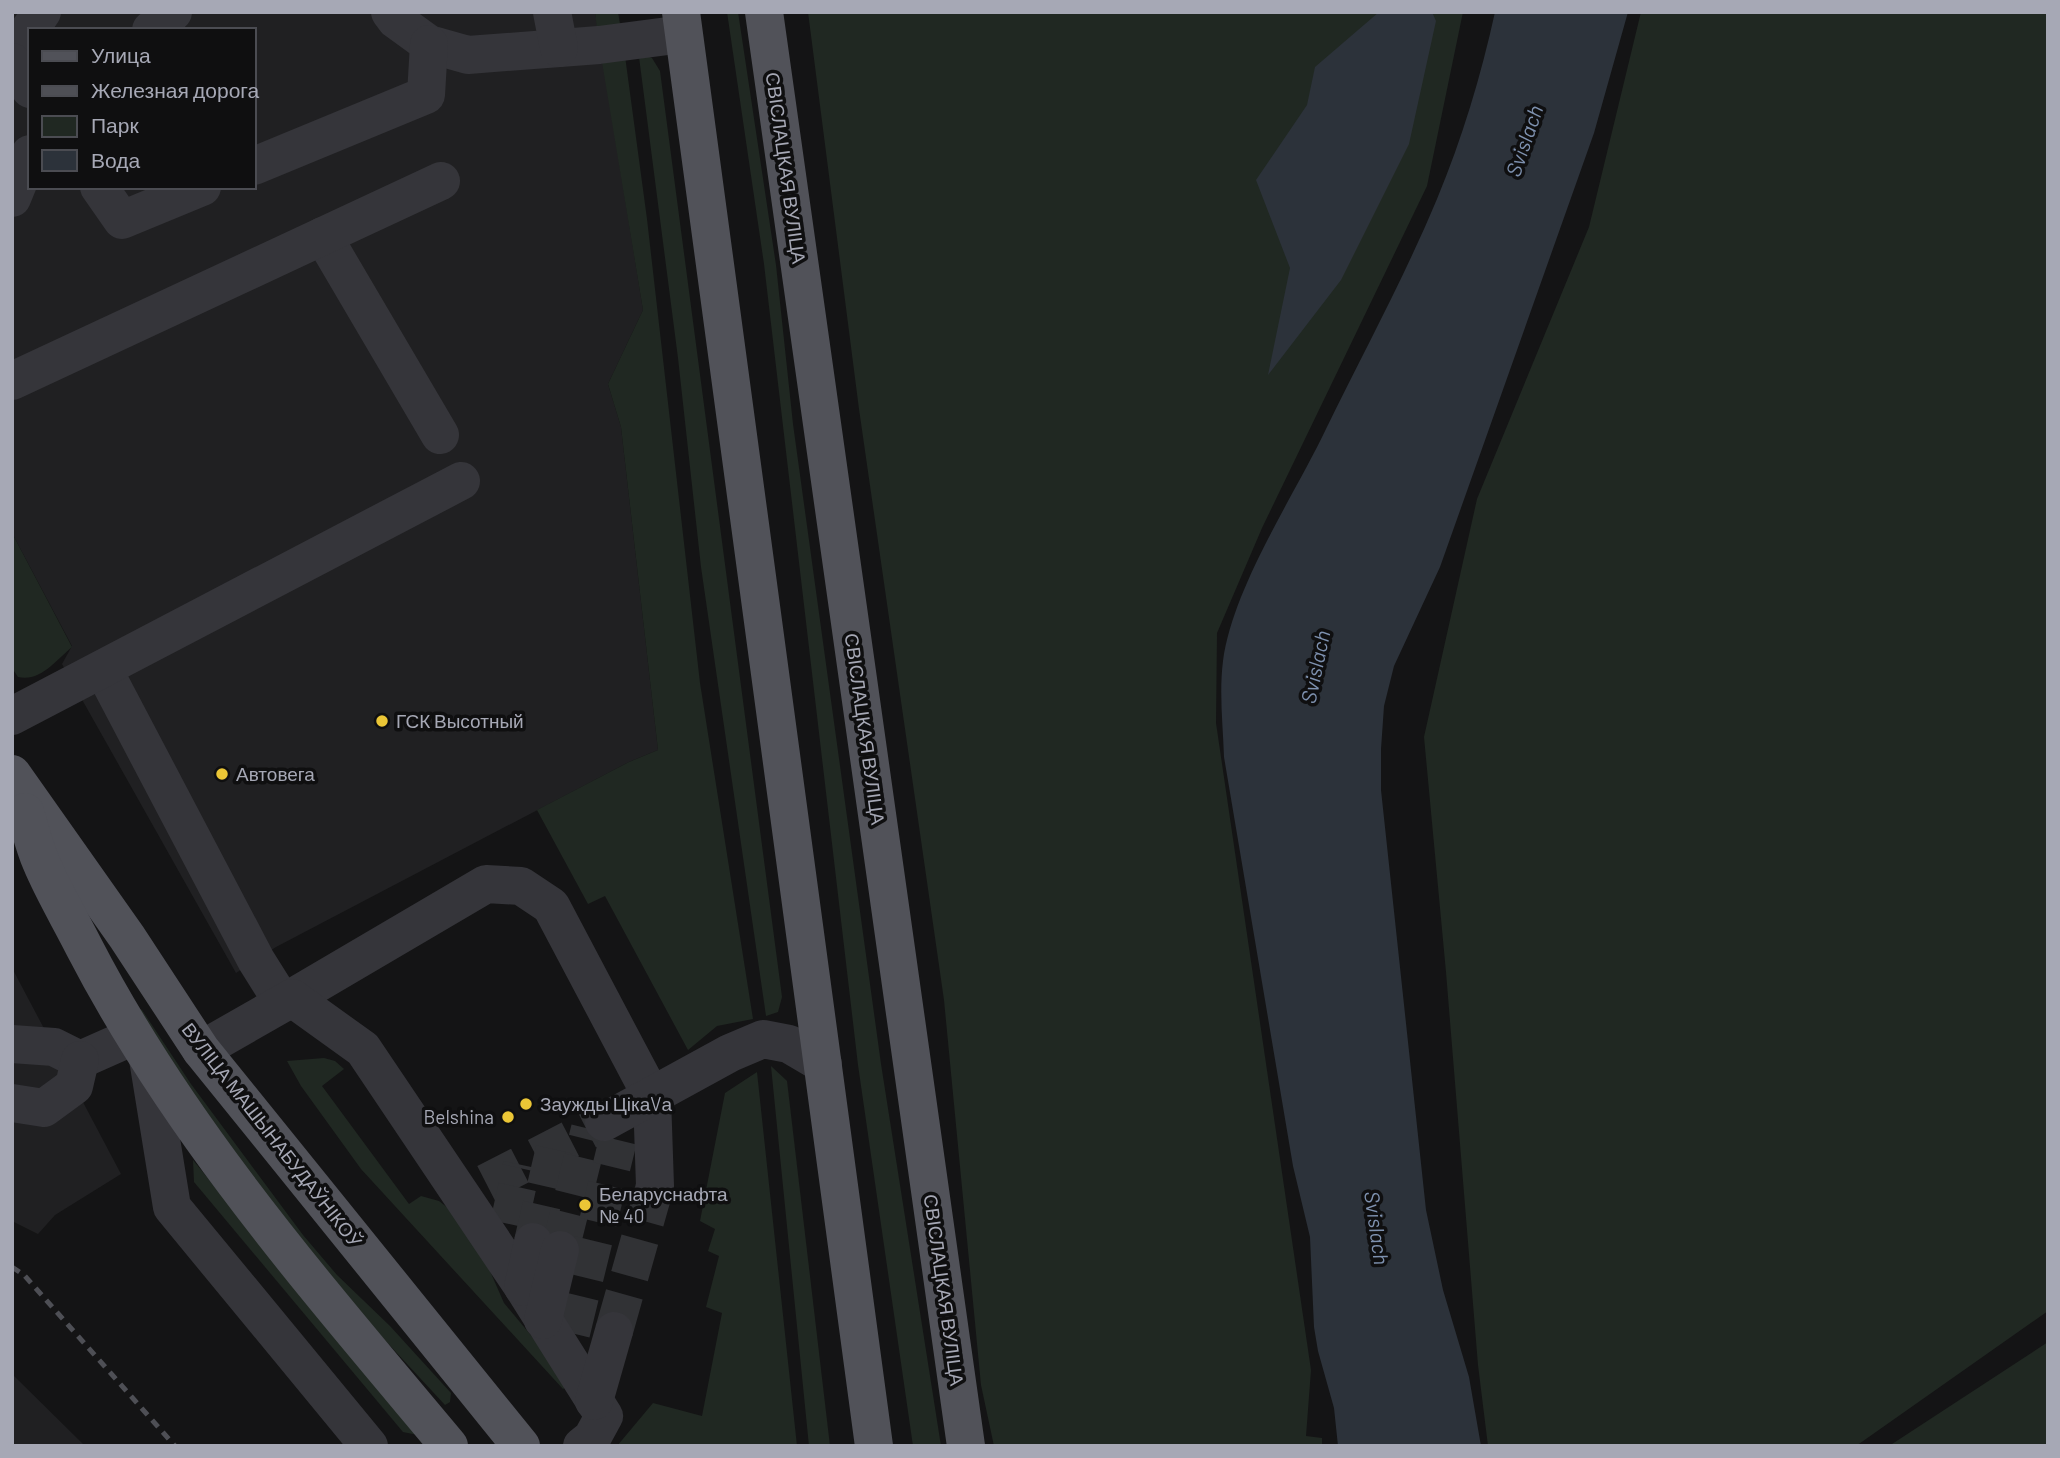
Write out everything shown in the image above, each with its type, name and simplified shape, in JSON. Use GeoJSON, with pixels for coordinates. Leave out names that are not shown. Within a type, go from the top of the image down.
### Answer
{"type":"FeatureCollection","features":[{"type":"Feature","properties":{"kind":"main road","name":"СВІСЛАЦКАЯ ВУЛІЦА"},"geometry":{"type":"LineString","coordinates":[[764,12],[966,1446]]}},
{"type":"Feature","properties":{"kind":"main road"},"geometry":{"type":"LineString","coordinates":[[682,23],[874,1446]]}},
{"type":"Feature","properties":{"kind":"main road","name":"ВУЛІЦА МАШЫНАБУДАЎНІКОЎ"},"geometry":{"type":"LineString","coordinates":[[13,776],[40,861],[141,1047],[221,1164],[302,1269],[449,1446]]}},
{"type":"Feature","properties":{"kind":"main road","name":"ВУЛІЦА МАШЫНАБУДАЎНІКОЎ"},"geometry":{"type":"LineString","coordinates":[[13,776],[127,937],[201,1050],[521,1446]]}},
{"type":"Feature","properties":{"kind":"lane"},"geometry":{"type":"LineString","coordinates":[[31,28],[42,12]]}},
{"type":"Feature","properties":{"kind":"lane"},"geometry":{"type":"LineString","coordinates":[[153,28],[173,12]]}},
{"type":"Feature","properties":{"kind":"lane"},"geometry":{"type":"LineString","coordinates":[[390,12],[396,20],[429,44],[468,55],[555,30],[682,23]]}},
{"type":"Feature","properties":{"kind":"lane"},"geometry":{"type":"LineString","coordinates":[[12,54],[28,32]]}},
{"type":"Feature","properties":{"kind":"lane"},"geometry":{"type":"LineString","coordinates":[[256,165],[426,94],[429,44]]}},
{"type":"Feature","properties":{"kind":"lane"},"geometry":{"type":"LineString","coordinates":[[12,62],[28,86]]}},
{"type":"Feature","properties":{"kind":"lane"},"geometry":{"type":"LineString","coordinates":[[12,198],[28,159]]}},
{"type":"Feature","properties":{"kind":"lane"},"geometry":{"type":"LineString","coordinates":[[12,381],[441,181]]}},
{"type":"Feature","properties":{"kind":"lane"},"geometry":{"type":"LineString","coordinates":[[100,189],[122,220],[197,189]]}},
{"type":"Feature","properties":{"kind":"lane"},"geometry":{"type":"LineString","coordinates":[[323,236],[440,435]]}},
{"type":"Feature","properties":{"kind":"lane"},"geometry":{"type":"LineString","coordinates":[[12,716],[461,481]]}},
{"type":"Feature","properties":{"kind":"lane"},"geometry":{"type":"LineString","coordinates":[[103,668],[256,960],[288,1001],[363,1049],[525,1252],[560,1336],[604,1416],[592,1437],[582,1446]]}},
{"type":"Feature","properties":{"kind":"lane"},"geometry":{"type":"LineString","coordinates":[[201,1050],[486,884],[521,886],[551,906],[624,1118],[655,1186]]}},
{"type":"Feature","properties":{"kind":"lane"},"geometry":{"type":"LineString","coordinates":[[624,1118],[730,1053],[763,1039],[789,1044],[823,1064]]}},
{"type":"Feature","properties":{"kind":"lane"},"geometry":{"type":"LineString","coordinates":[[12,1044],[54,1047],[80,1060],[141,1047],[172,1207],[369,1446]]}},
{"type":"Feature","properties":{"kind":"lane"},"geometry":{"type":"LineString","coordinates":[[12,1103],[44,1108],[74,1086],[80,1060]]}},
{"type":"Feature","properties":{"kind":"lane"},"geometry":{"type":"LineString","coordinates":[[525,1252],[560,1336]]}},
{"type":"Feature","properties":{"kind":"lane"},"geometry":{"type":"LineString","coordinates":[[594,1401],[614,1331]]}},
{"type":"Feature","properties":{"kind":"shaded area"},"geometry":{"type":"Polygon","coordinates":[[[12,12],[595,12],[643,310],[608,384],[621,427],[658,750],[629,762],[276,947],[236,973],[62,664],[72,646],[12,533],[12,12]]]}},
{"type":"Feature","properties":{"kind":"shaded area"},"geometry":{"type":"Polygon","coordinates":[[[12,968],[121,1174],[55,1215],[38,1234],[12,1221],[12,968]]]}},
{"type":"Feature","properties":{"kind":"shaded area"},"geometry":{"type":"Polygon","coordinates":[[[12,1374],[85,1446],[12,1446],[12,1374]]]}},
{"type":"Feature","properties":{"kind":"green space"},"geometry":{"type":"Polygon","coordinates":[[[595,12],[618,12],[620,24],[597,29],[595,12]]]}},
{"type":"Feature","properties":{"kind":"green space"},"geometry":{"type":"Polygon","coordinates":[[[727,12],[738,12],[776,265],[793,424],[881,1064],[941,1446],[913,1446],[858,1065],[764,264],[727,12]]]}},
{"type":"Feature","properties":{"kind":"green space"},"geometry":{"type":"Polygon","coordinates":[[[808,12],[1463,12],[1427,186],[1262,528],[1217,633],[1216,723],[1311,1370],[1306,1436],[1322,1438],[1322,1446],[994,1446],[981,1385],[944,1000],[859,409],[808,12]]]}},
{"type":"Feature","properties":{"kind":"green space"},"geometry":{"type":"Polygon","coordinates":[[[1641,12],[2048,12],[2048,1311],[1856,1446],[1488,1446],[1478,1365],[1424,737],[1477,499],[1589,227],[1641,12]]]}},
{"type":"Feature","properties":{"kind":"green space"},"geometry":{"type":"Polygon","coordinates":[[[645,55],[652,58],[660,71],[782,997],[778,1012],[766,1016],[701,567],[678,358],[639,57],[645,55]]]}},
{"type":"Feature","properties":{"kind":"green space"},"geometry":{"type":"Polygon","coordinates":[[[601,56],[625,56],[647,219],[700,683],[753,1019],[717,1026],[688,1050],[605,896],[588,904],[537,810],[629,762],[658,750],[621,427],[608,384],[643,310],[601,56]]]}},
{"type":"Feature","properties":{"kind":"green space"},"geometry":{"type":"Polygon","coordinates":[[[12,533],[72,647],[48,669],[26,678],[18,677],[12,668],[12,533]]]}},
{"type":"Feature","properties":{"kind":"green space"},"geometry":{"type":"Polygon","coordinates":[[[136,1007],[142,1010],[191,1084],[303,1235],[337,1275],[390,1326],[451,1393],[450,1402],[445,1405],[307,1256],[247,1177],[136,1007]]]}},
{"type":"Feature","properties":{"kind":"green space"},"geometry":{"type":"Polygon","coordinates":[[[324,1058],[335,1061],[344,1069],[322,1086],[409,1204],[421,1196],[439,1201],[453,1212],[479,1246],[504,1303],[539,1345],[567,1386],[563,1389],[361,1169],[301,1086],[287,1061],[324,1058]]]}},
{"type":"Feature","properties":{"kind":"green space"},"geometry":{"type":"Polygon","coordinates":[[[771,1066],[787,1081],[830,1446],[809,1446],[771,1066]]]}},
{"type":"Feature","properties":{"kind":"green space"},"geometry":{"type":"Polygon","coordinates":[[[757,1072],[797,1446],[617,1446],[653,1403],[702,1416],[722,1313],[706,1307],[719,1256],[708,1251],[715,1229],[700,1221],[725,1093],[757,1072]]]}},
{"type":"Feature","properties":{"kind":"green space"},"geometry":{"type":"Polygon","coordinates":[[[193,1160],[418,1435],[403,1432],[194,1182],[193,1160]]]}},
{"type":"Feature","properties":{"kind":"green space"},"geometry":{"type":"Polygon","coordinates":[[[2048,1342],[2048,1446],[1889,1446],[2048,1342]]]}},
{"type":"Feature","properties":{"kind":"water"},"geometry":{"type":"Polygon","coordinates":[[[1379,12],[1432,12],[1436,21],[1409,144],[1341,280],[1268,375],[1290,268],[1256,180],[1307,105],[1315,67],[1379,12]]]}},
{"type":"Feature","properties":{"kind":"water","name":"Svislach"},"geometry":{"type":"Polygon","coordinates":[[[1495,12],[1628,12],[1594,133],[1440,567],[1394,666],[1384,706],[1381,790],[1426,1210],[1443,1290],[1469,1377],[1481,1446],[1338,1446],[1334,1408],[1314,1327],[1310,1237],[1293,1166],[1224,757],[1221,697],[1223,661],[1229,633],[1251,573],[1313,456],[1411,258],[1437,199],[1470,107],[1495,12]]]}},
{"type":"Feature","properties":{"kind":"tunnel"},"geometry":{"type":"LineString","coordinates":[[486,1183],[604,1122]]}},
{"type":"Feature","properties":{"kind":"tunnel"},"geometry":{"type":"LineString","coordinates":[[560,1250],[590,1129]]}},
{"type":"Feature","properties":{"kind":"tunnel"},"geometry":{"type":"LineString","coordinates":[[571,1333],[618,1140]]}},
{"type":"Feature","properties":{"kind":"tunnel"},"geometry":{"type":"LineString","coordinates":[[533,1242],[555,1148]]}},
{"type":"Feature","properties":{"kind":"tunnel"},"geometry":{"type":"LineString","coordinates":[[509,1224],[522,1165]]}},
{"type":"Feature","properties":{"kind":"tunnel"},"geometry":{"type":"LineString","coordinates":[[614,1331],[655,1186]]}},
{"type":"Feature","properties":{"kind":"railway"},"geometry":{"type":"LineString","coordinates":[[12,1267],[24,1275],[175,1446]]}},
{"type":"Feature","properties":{"kind":"place","name":"ГСК Высотный"},"geometry":{"type":"Point","coordinates":[382,721]}},
{"type":"Feature","properties":{"kind":"place","name":"Автовега"},"geometry":{"type":"Point","coordinates":[222,774]}},
{"type":"Feature","properties":{"kind":"place","name":"Заужды ЦікаVа"},"geometry":{"type":"Point","coordinates":[526,1104]}},
{"type":"Feature","properties":{"kind":"place","name":"Belshina"},"geometry":{"type":"Point","coordinates":[508,1117]}},
{"type":"Feature","properties":{"kind":"place","name":"Беларуснафта № 40"},"geometry":{"type":"Point","coordinates":[585,1205]}}]}
